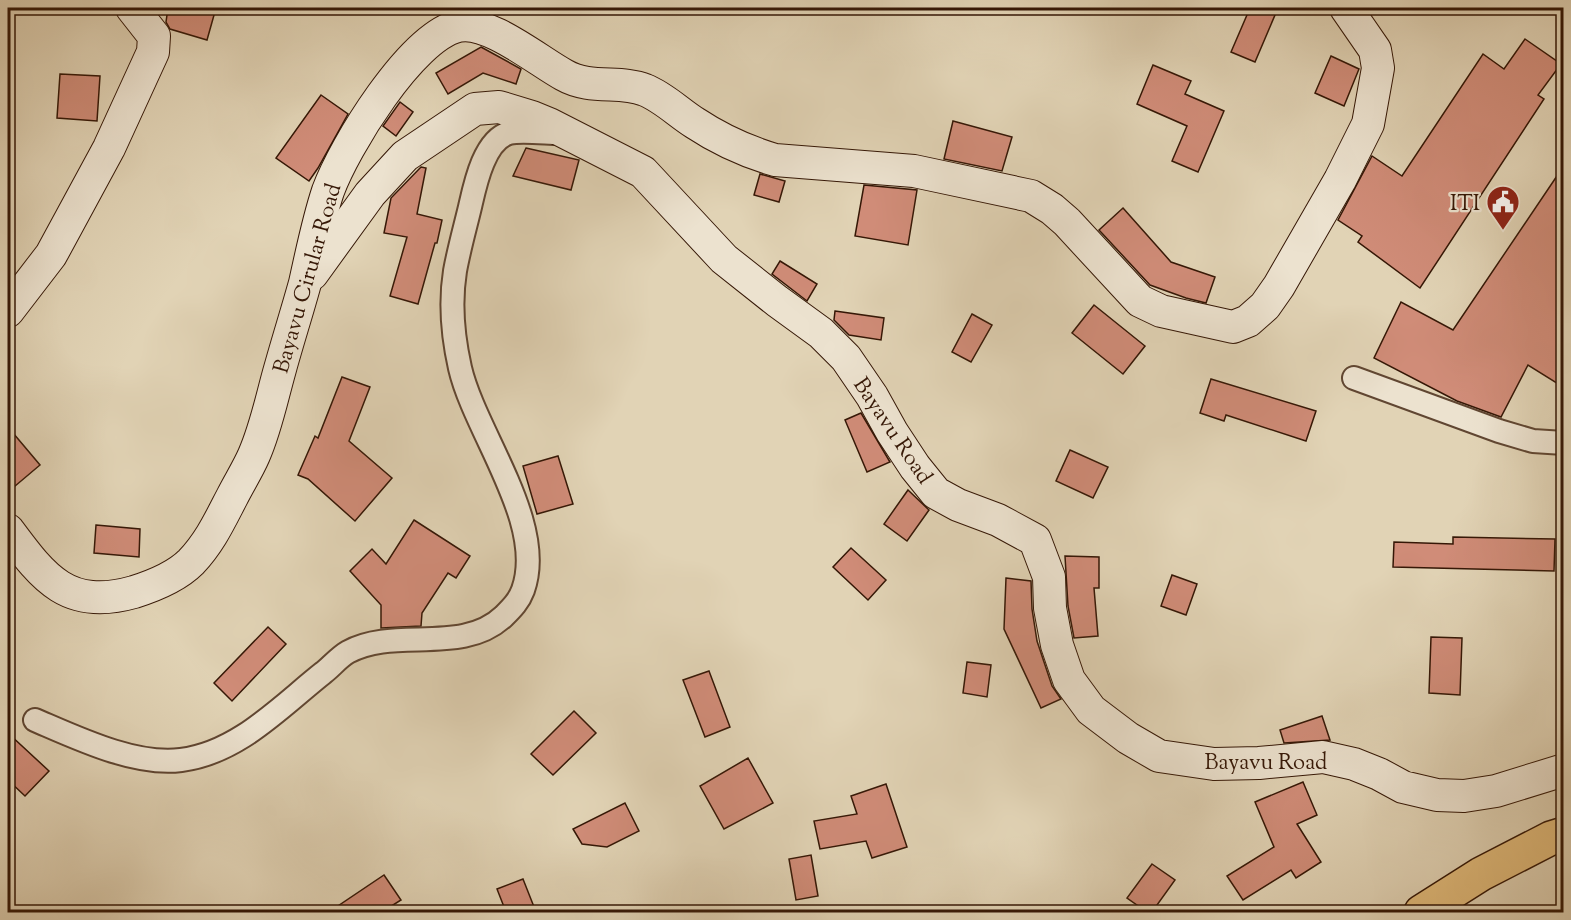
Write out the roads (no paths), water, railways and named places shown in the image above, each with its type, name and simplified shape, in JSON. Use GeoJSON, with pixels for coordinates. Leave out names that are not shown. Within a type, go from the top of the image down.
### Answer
{"type":"FeatureCollection","features":[{"type":"Feature","properties":{"kind":"main road"},"geometry":{"type":"LineString","coordinates":[[1421,912],[1481,874],[1563,834]]}},
{"type":"Feature","properties":{"kind":"street"},"geometry":{"type":"LineString","coordinates":[[8,311],[51,255],[109,148],[153,52],[154,36],[132,8]]}},
{"type":"Feature","properties":{"kind":"street","name":"Bayavu Cirular Road"},"geometry":{"type":"LineString","coordinates":[[8,530],[38,570],[56,585],[89,597],[123,595],[153,586],[189,564],[212,537],[254,454],[304,285],[313,243],[329,189],[350,145],[394,78],[418,52],[438,36],[459,26],[484,28],[567,77],[598,85],[645,90],[695,124],[757,155],[776,160],[914,171],[1031,196],[1052,208],[1067,222],[1140,300],[1161,311],[1233,327],[1248,321],[1265,306],[1279,286],[1340,180],[1368,124],[1378,68],[1375,50],[1346,8]]}},
{"type":"Feature","properties":{"kind":"street","name":"Bayavu Road"},"geometry":{"type":"LineString","coordinates":[[304,285],[370,194],[405,156],[475,109],[499,107],[540,120],[644,172],[724,259],[821,333],[846,358],[872,396],[892,432],[936,493],[958,505],[998,520],[1035,540],[1049,577],[1050,608],[1057,645],[1069,680],[1091,710],[1128,738],[1159,756],[1214,764],[1259,763],[1323,757],[1354,764],[1403,787],[1437,795],[1464,796],[1496,791],[1563,770]]}},
{"type":"Feature","properties":{"kind":"street"},"geometry":{"type":"LineString","coordinates":[[36,720],[85,742],[146,760],[178,761],[207,756],[251,732],[348,652],[380,643],[471,635],[494,626],[515,606],[523,590],[528,569],[527,542],[520,515],[460,370],[453,322],[455,272],[477,178],[487,154],[497,140],[510,132],[566,132]]}},
{"type":"Feature","properties":{"kind":"street"},"geometry":{"type":"LineString","coordinates":[[1354,378],[1499,431],[1533,441],[1563,443]]}},
{"type":"Feature","properties":{"kind":"place","name":"ITI"},"geometry":{"type":"Point","coordinates":[1503,231]}}]}
